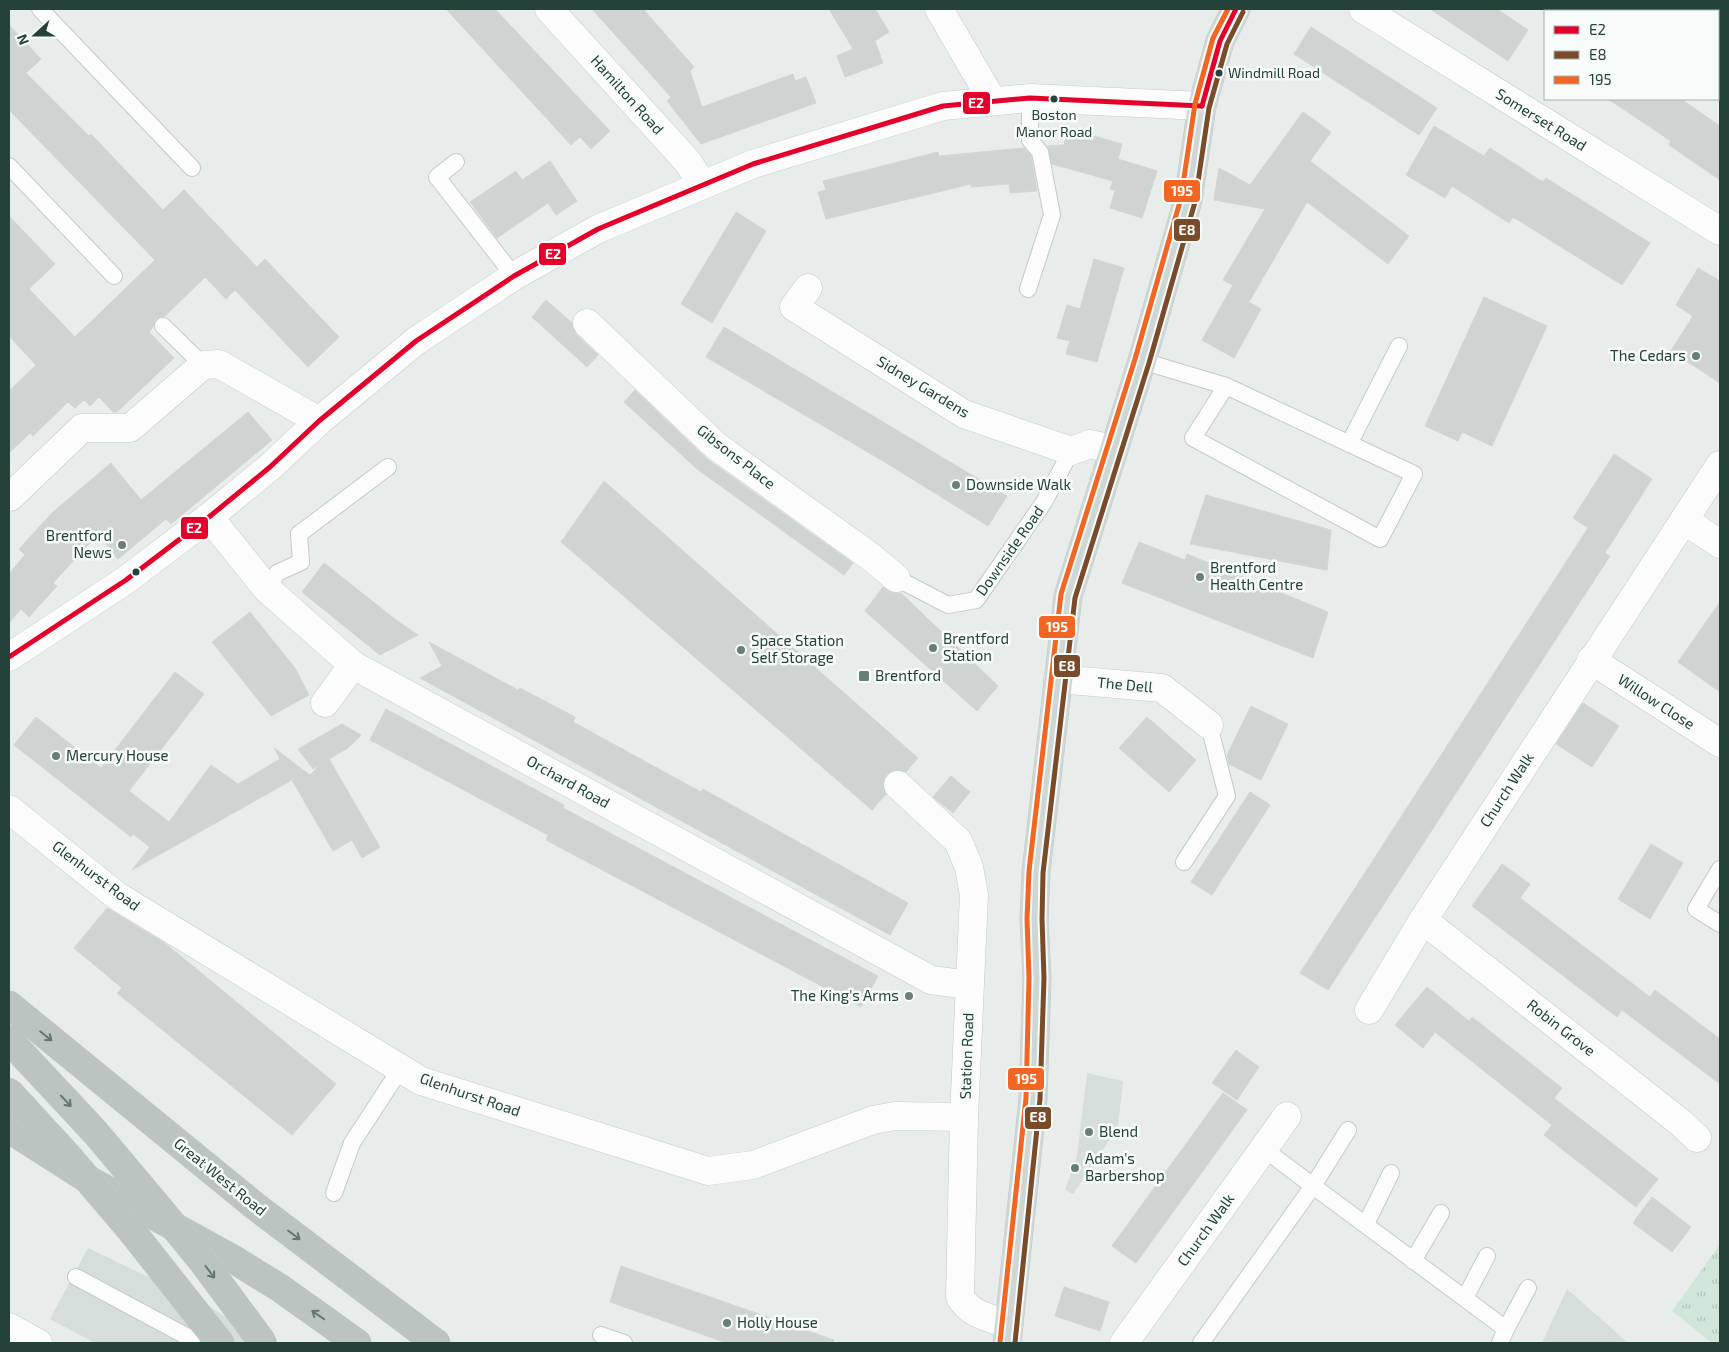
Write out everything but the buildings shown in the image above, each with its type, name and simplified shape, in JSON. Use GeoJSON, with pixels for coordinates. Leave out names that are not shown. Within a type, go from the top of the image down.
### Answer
{"type":"FeatureCollection","features":[{"type":"Feature","properties":{"kind":"highway","name":"Great West Road"},"geometry":{"type":"LineString","coordinates":[[9,1005],[255,1206],[436,1343]]}},
{"type":"Feature","properties":{"kind":"highway"},"geometry":{"type":"LineString","coordinates":[[9,1040],[95,1132],[203,1262],[263,1343]]}},
{"type":"Feature","properties":{"kind":"highway"},"geometry":{"type":"LineString","coordinates":[[9,1092],[66,1154],[130,1229],[220,1343]]}},
{"type":"Feature","properties":{"kind":"highway"},"geometry":{"type":"LineString","coordinates":[[9,1129],[89,1180],[233,1259],[280,1288],[357,1343]]}},
{"type":"Feature","properties":{"kind":"main road"},"geometry":{"type":"LineString","coordinates":[[1008,1334],[1033,1099],[1037,978],[1034,919],[1036,872],[1068,596],[1112,449],[1142,361],[1188,200],[1202,106],[1220,41],[1236,9]]}},
{"type":"Feature","properties":{"kind":"street","name":"Hamilton Road"},"geometry":{"type":"LineString","coordinates":[[549,9],[688,162],[702,184]]}},
{"type":"Feature","properties":{"kind":"street"},"geometry":{"type":"LineString","coordinates":[[939,9],[992,100]]}},
{"type":"Feature","properties":{"kind":"street","name":"Somerset Road"},"geometry":{"type":"LineString","coordinates":[[1363,9],[1720,231]]}},
{"type":"Feature","properties":{"kind":"street"},"geometry":{"type":"LineString","coordinates":[[9,657],[126,580],[209,517],[270,467],[319,421],[416,341],[508,281],[598,229],[702,184],[776,156],[934,108],[992,100],[1030,98],[1202,106]]}},
{"type":"Feature","properties":{"kind":"street","name":"Sidney Gardens"},"geometry":{"type":"LineString","coordinates":[[808,288],[794,308],[964,414],[1071,451]]}},
{"type":"Feature","properties":{"kind":"street","name":"Gibsons Place"},"geometry":{"type":"LineString","coordinates":[[587,323],[716,446],[871,557],[896,578]]}},
{"type":"Feature","properties":{"kind":"street"},"geometry":{"type":"LineString","coordinates":[[10,497],[82,428],[130,428],[203,365],[219,364],[319,421]]}},
{"type":"Feature","properties":{"kind":"street"},"geometry":{"type":"LineString","coordinates":[[1071,451],[1090,444],[1112,449]]}},
{"type":"Feature","properties":{"kind":"street","name":"Church Walk"},"geometry":{"type":"LineString","coordinates":[[1369,1010],[1423,920],[1720,464]]}},
{"type":"Feature","properties":{"kind":"street","name":"Orchard Road"},"geometry":{"type":"LineString","coordinates":[[209,517],[267,589],[353,665],[931,980],[969,985]]}},
{"type":"Feature","properties":{"kind":"street"},"geometry":{"type":"LineString","coordinates":[[1684,520],[1720,544]]}},
{"type":"Feature","properties":{"kind":"street","name":"Willow Close"},"geometry":{"type":"LineString","coordinates":[[1591,660],[1720,743]]}},
{"type":"Feature","properties":{"kind":"street"},"geometry":{"type":"LineString","coordinates":[[325,703],[353,665]]}},
{"type":"Feature","properties":{"kind":"street","name":"The Dell"},"geometry":{"type":"LineString","coordinates":[[1058,679],[1162,688],[1209,725]]}},
{"type":"Feature","properties":{"kind":"street","name":"Station Road"},"geometry":{"type":"LineString","coordinates":[[898,785],[958,841],[969,867],[974,894],[964,1117],[960,1297],[966,1307],[1008,1334]]}},
{"type":"Feature","properties":{"kind":"street","name":"Glenhurst Road"},"geometry":{"type":"LineString","coordinates":[[9,809],[117,896],[422,1082],[708,1171],[754,1165],[873,1120],[895,1116],[964,1117]]}},
{"type":"Feature","properties":{"kind":"street","name":"Robin Grove"},"geometry":{"type":"LineString","coordinates":[[1423,920],[1681,1123],[1697,1138]]}},
{"type":"Feature","properties":{"kind":"street","name":"Church Walk"},"geometry":{"type":"LineString","coordinates":[[1124,1343],[1287,1116]]}},
{"type":"Feature","properties":{"kind":"street"},"geometry":{"type":"LineString","coordinates":[[9,1327],[38,1343]]}},
{"type":"Feature","properties":{"kind":"lane"},"geometry":{"type":"LineString","coordinates":[[40,9],[192,168]]}},
{"type":"Feature","properties":{"kind":"lane"},"geometry":{"type":"LineString","coordinates":[[1028,289],[1052,215],[1040,152],[1030,140],[1030,98]]}},
{"type":"Feature","properties":{"kind":"lane"},"geometry":{"type":"LineString","coordinates":[[456,162],[437,177],[508,281]]}},
{"type":"Feature","properties":{"kind":"lane"},"geometry":{"type":"LineString","coordinates":[[9,166],[114,276]]}},
{"type":"Feature","properties":{"kind":"lane"},"geometry":{"type":"LineString","coordinates":[[164,326],[203,365]]}},
{"type":"Feature","properties":{"kind":"lane"},"geometry":{"type":"LineString","coordinates":[[1349,444],[1400,346]]}},
{"type":"Feature","properties":{"kind":"lane"},"geometry":{"type":"LineString","coordinates":[[1142,361],[1226,386],[1414,474],[1380,539],[1193,438],[1226,386]]}},
{"type":"Feature","properties":{"kind":"lane","name":"Downside Road"},"geometry":{"type":"LineString","coordinates":[[896,578],[948,605],[976,600],[1044,502],[1071,451]]}},
{"type":"Feature","properties":{"kind":"lane"},"geometry":{"type":"LineString","coordinates":[[267,589],[277,573],[301,562],[299,534],[388,467]]}},
{"type":"Feature","properties":{"kind":"lane"},"geometry":{"type":"LineString","coordinates":[[1184,862],[1227,796],[1209,725]]}},
{"type":"Feature","properties":{"kind":"lane"},"geometry":{"type":"LineString","coordinates":[[1720,869],[1696,909],[1720,924]]}},
{"type":"Feature","properties":{"kind":"lane"},"geometry":{"type":"LineString","coordinates":[[334,1193],[352,1143],[401,1068]]}},
{"type":"Feature","properties":{"kind":"lane"},"geometry":{"type":"LineString","coordinates":[[1201,1343],[1313,1186],[1348,1130]]}},
{"type":"Feature","properties":{"kind":"lane"},"geometry":{"type":"LineString","coordinates":[[1264,1149],[1366,1224],[1412,1261],[1465,1298],[1503,1336],[1528,1288]]}},
{"type":"Feature","properties":{"kind":"lane"},"geometry":{"type":"LineString","coordinates":[[1366,1224],[1391,1172]]}},
{"type":"Feature","properties":{"kind":"lane"},"geometry":{"type":"LineString","coordinates":[[1412,1261],[1441,1213]]}},
{"type":"Feature","properties":{"kind":"lane"},"geometry":{"type":"LineString","coordinates":[[1465,1298],[1487,1256]]}},
{"type":"Feature","properties":{"kind":"lane"},"geometry":{"type":"LineString","coordinates":[[76,1277],[186,1336],[192,1343]]}},
{"type":"Feature","properties":{"kind":"lane"},"geometry":{"type":"LineString","coordinates":[[601,1335],[624,1343]]}},
{"type":"Feature","properties":{"kind":"shaded area"},"geometry":{"type":"Polygon","coordinates":[[[1087,1073],[1123,1081],[1118,1127],[1073,1194],[1065,1190],[1077,1156],[1087,1073]]]}},
{"type":"Feature","properties":{"kind":"shaded area"},"geometry":{"type":"Polygon","coordinates":[[[88,1248],[209,1306],[264,1343],[95,1343],[50,1319],[88,1248]]]}},
{"type":"Feature","properties":{"kind":"shaded area"},"geometry":{"type":"Polygon","coordinates":[[[1567,1289],[1628,1343],[1542,1343],[1567,1289]]]}},
{"type":"Feature","properties":{"kind":"green space"},"geometry":{"type":"Polygon","coordinates":[[[1720,1244],[1720,1343],[1712,1343],[1672,1311],[1720,1244]]]}},
{"type":"Feature","properties":{"kind":"transit line","name":"195"},"geometry":{"type":"LineString","coordinates":[[1000,1342],[1026,1098],[1029,871],[1061,594],[1135,359],[1181,198],[1195,104],[1213,38],[1228,9]]}},
{"type":"Feature","properties":{"kind":"transit line","name":"E2"},"geometry":{"type":"LineString","coordinates":[[1202,106],[1220,41],[1236,9]]}},
{"type":"Feature","properties":{"kind":"transit line","name":"E8"},"geometry":{"type":"LineString","coordinates":[[1015,1343],[1040,1099],[1044,978],[1043,873],[1075,598],[1149,363],[1195,202],[1209,108],[1227,44],[1243,12]]}},
{"type":"Feature","properties":{"kind":"transit line","name":"E2"},"geometry":{"type":"LineString","coordinates":[[9,657],[126,580],[209,517],[270,467],[319,421],[416,341],[514,276],[598,229],[753,164],[943,106],[1030,98],[1202,106]]}},
{"type":"Feature","properties":{"kind":"place","name":"Windmill Road"},"geometry":{"type":"Point","coordinates":[1219,73]}},
{"type":"Feature","properties":{"kind":"place","name":"Boston Manor Road"},"geometry":{"type":"Point","coordinates":[1054,99]}},
{"type":"Feature","properties":{"kind":"place","name":"The Cedars"},"geometry":{"type":"Point","coordinates":[1696,356]}},
{"type":"Feature","properties":{"kind":"place","name":"Downside Walk"},"geometry":{"type":"Point","coordinates":[956,485]}},
{"type":"Feature","properties":{"kind":"place","name":"Brentford News"},"geometry":{"type":"Point","coordinates":[122,545]}},
{"type":"Feature","properties":{"kind":"place","name":"Brentford Health Centre"},"geometry":{"type":"Point","coordinates":[1200,577]}},
{"type":"Feature","properties":{"kind":"place","name":"Brentford Station"},"geometry":{"type":"Point","coordinates":[933,648]}},
{"type":"Feature","properties":{"kind":"place","name":"Space Station Self Storage"},"geometry":{"type":"Point","coordinates":[741,650]}},
{"type":"Feature","properties":{"kind":"place","name":"Brentford"},"geometry":{"type":"Point","coordinates":[864,676]}},
{"type":"Feature","properties":{"kind":"place","name":"Mercury House"},"geometry":{"type":"Point","coordinates":[56,756]}},
{"type":"Feature","properties":{"kind":"place","name":"The King's Arms"},"geometry":{"type":"Point","coordinates":[909,996]}},
{"type":"Feature","properties":{"kind":"place","name":"Blend"},"geometry":{"type":"Point","coordinates":[1089,1132]}},
{"type":"Feature","properties":{"kind":"place","name":"Adam's Barbershop"},"geometry":{"type":"Point","coordinates":[1075,1168]}},
{"type":"Feature","properties":{"kind":"place","name":"Holly House"},"geometry":{"type":"Point","coordinates":[727,1323]}}]}
